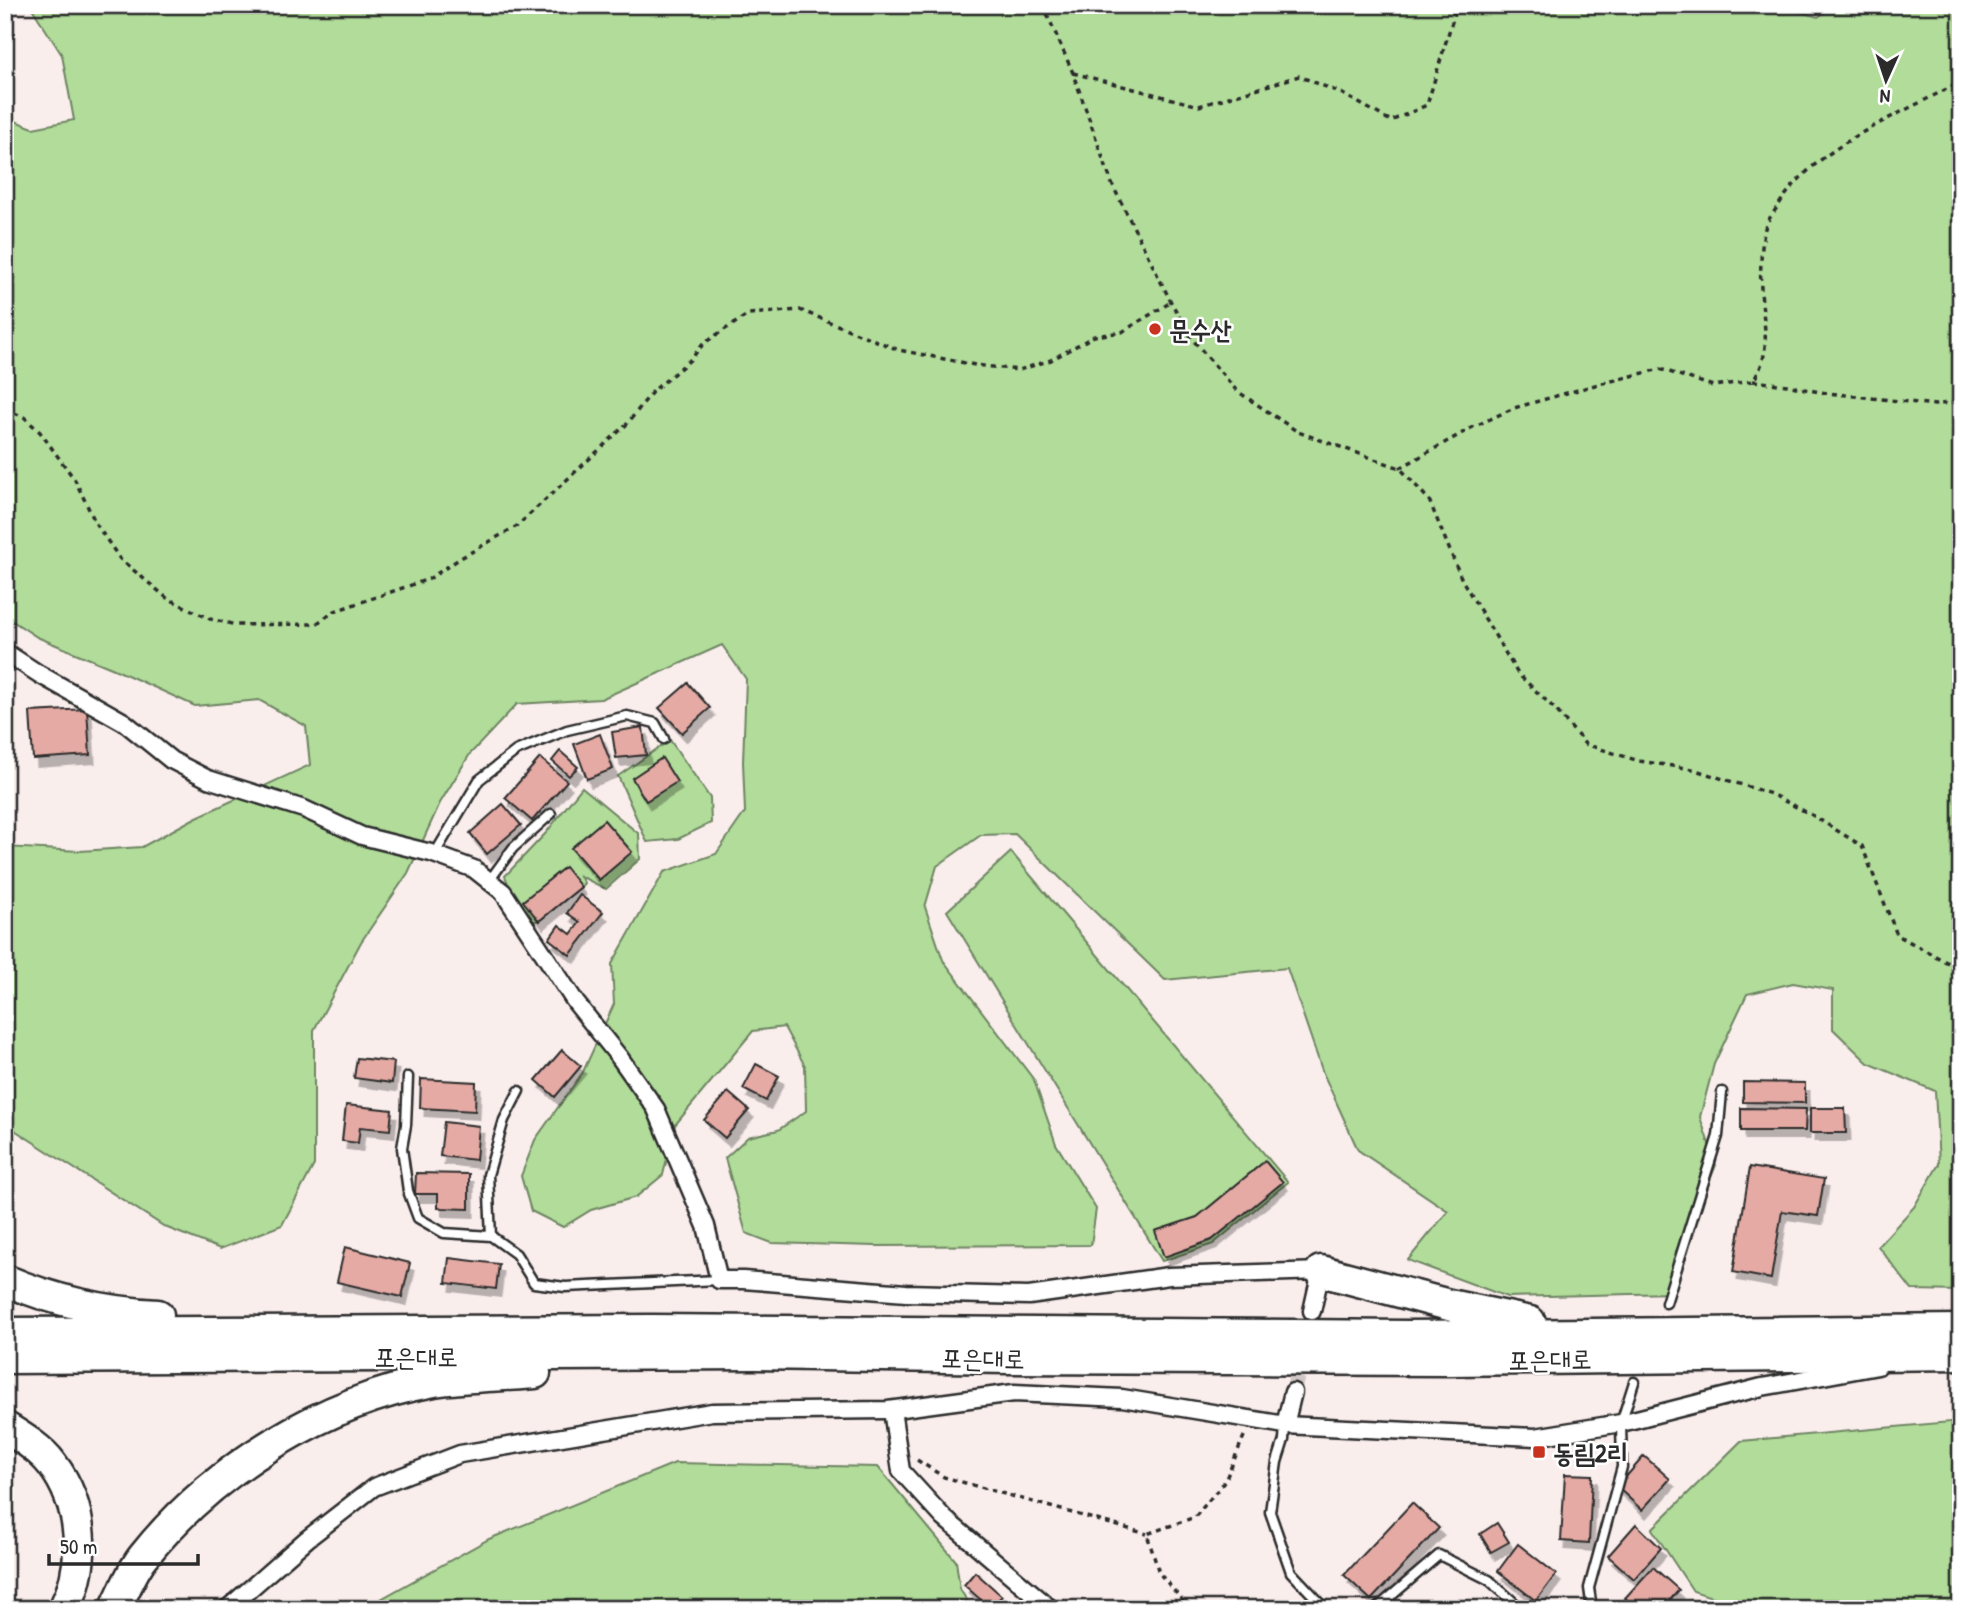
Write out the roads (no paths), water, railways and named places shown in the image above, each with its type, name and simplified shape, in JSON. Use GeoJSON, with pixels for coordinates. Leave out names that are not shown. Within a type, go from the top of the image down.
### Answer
{"type":"FeatureCollection","features":[{"type":"Feature","properties":{"kind":"highway"},"geometry":{"type":"LineString","coordinates":[[1321,1271],[1449,1305],[1528,1322],[1624,1333]]}},
{"type":"Feature","properties":{"kind":"highway"},"geometry":{"type":"LineString","coordinates":[[5,1280],[79,1305],[124,1313],[442,1332]]}},
{"type":"Feature","properties":{"kind":"highway","name":"포은대로"},"geometry":{"type":"LineString","coordinates":[[5,1332],[652,1330],[1409,1336],[1624,1333],[1957,1346]]}},
{"type":"Feature","properties":{"kind":"highway","name":"포은대로"},"geometry":{"type":"LineString","coordinates":[[5,1358],[755,1354],[1450,1360],[1957,1346]]}},
{"type":"Feature","properties":{"kind":"highway"},"geometry":{"type":"LineString","coordinates":[[115,1609],[142,1559],[188,1509],[244,1463],[307,1423],[368,1398],[435,1381],[755,1354]]}},
{"type":"Feature","properties":{"kind":"highway"},"geometry":{"type":"LineString","coordinates":[[5,1427],[52,1462],[70,1494],[79,1528],[79,1563],[64,1609]]}},
{"type":"Feature","properties":{"kind":"street"},"geometry":{"type":"LineString","coordinates":[[5,652],[38,674],[124,722],[171,760],[208,779],[304,809],[362,836],[434,855],[474,869],[503,892],[576,1003],[656,1109],[706,1226],[719,1280],[906,1293],[1029,1296],[1169,1276],[1321,1271],[1312,1311]]}},
{"type":"Feature","properties":{"kind":"street"},"geometry":{"type":"LineString","coordinates":[[227,1609],[307,1539],[374,1487],[460,1454],[712,1412],[892,1410],[1014,1393],[1122,1398],[1285,1424],[1535,1437],[1621,1423],[1762,1387],[1957,1346]]}},
{"type":"Feature","properties":{"kind":"street"},"geometry":{"type":"LineString","coordinates":[[1285,1424],[1293,1392]]}},
{"type":"Feature","properties":{"kind":"street"},"geometry":{"type":"LineString","coordinates":[[892,1410],[901,1471],[944,1518],[1051,1609]]}},
{"type":"Feature","properties":{"kind":"lane"},"geometry":{"type":"LineString","coordinates":[[434,855],[479,780],[516,751],[567,730],[627,716],[655,723],[664,739]]}},
{"type":"Feature","properties":{"kind":"lane"},"geometry":{"type":"LineString","coordinates":[[489,881],[513,848],[551,814]]}},
{"type":"Feature","properties":{"kind":"lane"},"geometry":{"type":"LineString","coordinates":[[408,1077],[402,1148],[408,1191],[418,1218],[444,1233],[492,1236],[516,1254],[534,1283],[565,1287],[719,1280]]}},
{"type":"Feature","properties":{"kind":"lane"},"geometry":{"type":"LineString","coordinates":[[492,1236],[488,1175],[504,1120],[519,1091]]}},
{"type":"Feature","properties":{"kind":"lane"},"geometry":{"type":"LineString","coordinates":[[1666,1303],[1718,1136],[1722,1092]]}},
{"type":"Feature","properties":{"kind":"lane"},"geometry":{"type":"LineString","coordinates":[[1592,1609],[1589,1587],[1622,1467],[1621,1423],[1634,1382]]}},
{"type":"Feature","properties":{"kind":"lane"},"geometry":{"type":"LineString","coordinates":[[1285,1424],[1284,1440],[1276,1462],[1270,1512],[1291,1572],[1326,1609]]}},
{"type":"Feature","properties":{"kind":"lane"},"geometry":{"type":"LineString","coordinates":[[1376,1609],[1439,1555],[1489,1580],[1518,1606],[1528,1609]]}},
{"type":"Feature","properties":{"kind":"tunnel"},"geometry":{"type":"LineString","coordinates":[[1293,1392],[1302,1354]]}},
{"type":"Feature","properties":{"kind":"place","name":"문수산"},"geometry":{"type":"Point","coordinates":[1155,329]}},
{"type":"Feature","properties":{"kind":"place","name":"동림2리"},"geometry":{"type":"Point","coordinates":[1539,1452]}}]}
